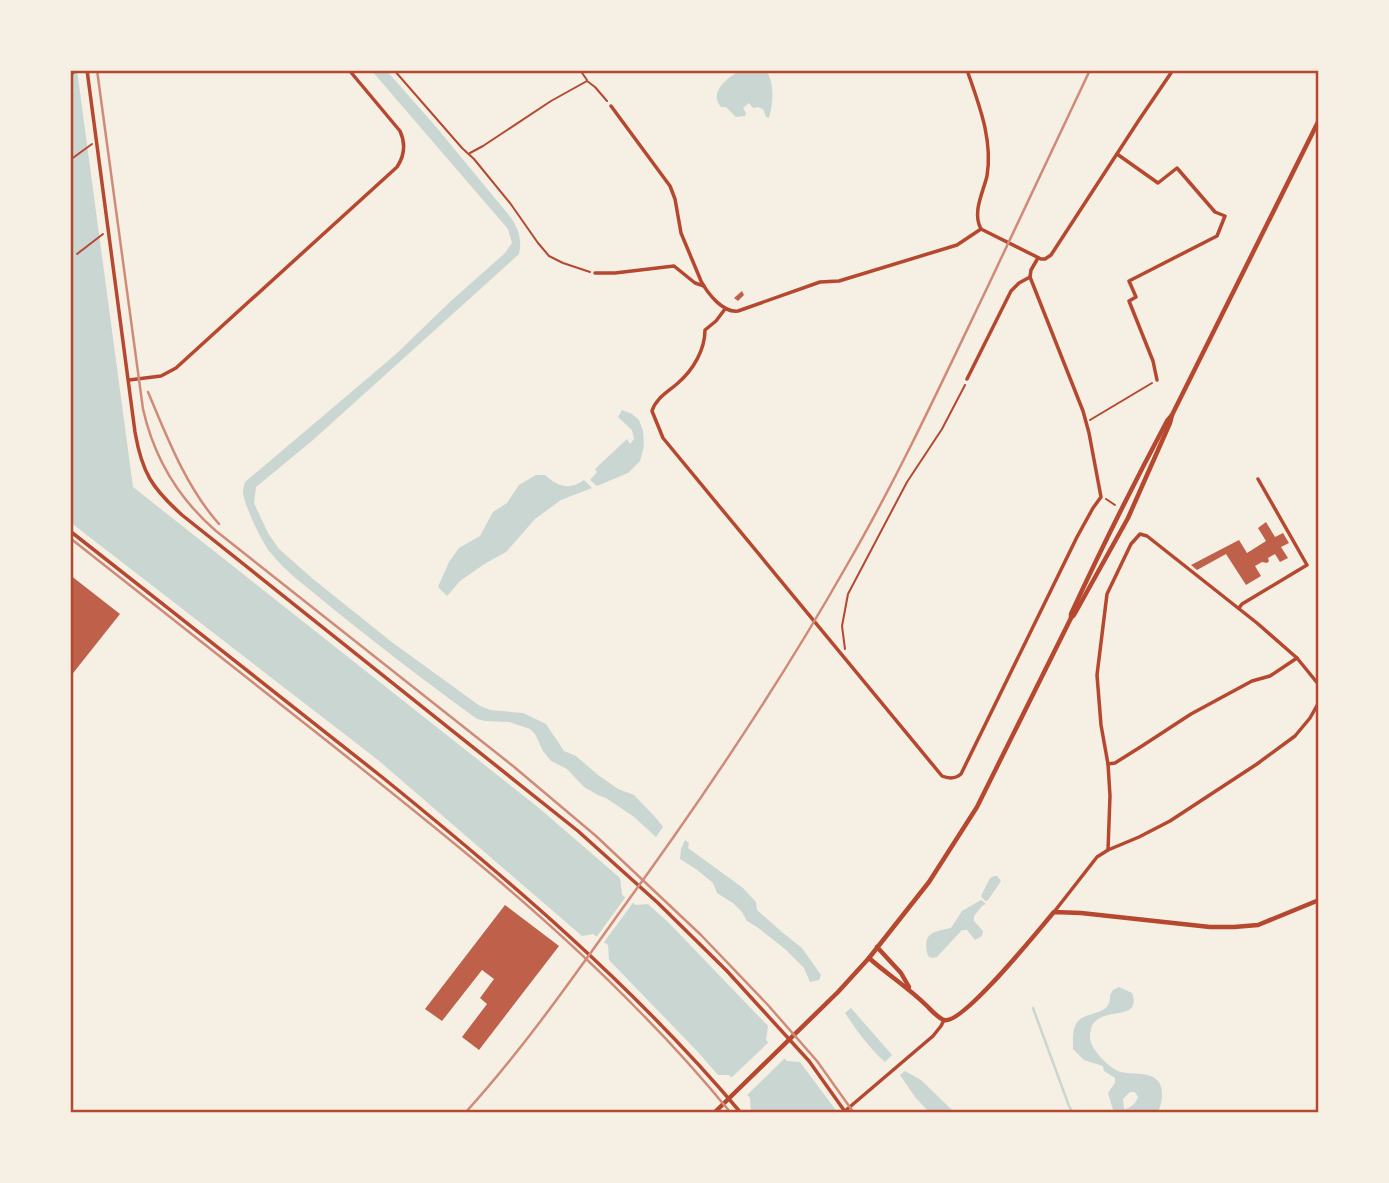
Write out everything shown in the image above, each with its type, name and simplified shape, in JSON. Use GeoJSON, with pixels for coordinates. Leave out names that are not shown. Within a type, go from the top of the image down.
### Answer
{"type":"FeatureCollection","features":[{"type":"Feature","properties":{"kind":"main road"},"geometry":{"type":"LineString","coordinates":[[714,1113],[838,992],[869,958],[929,882],[977,807],[1071,618],[1128,518],[1172,415],[1319,120]]}},
{"type":"Feature","properties":{"kind":"main road"},"geometry":{"type":"LineString","coordinates":[[1071,618],[1120,510],[1172,415]]}},
{"type":"Feature","properties":{"kind":"main road"},"geometry":{"type":"LineString","coordinates":[[877,947],[901,973],[910,988],[944,1020],[955,1017],[976,1000],[1054,912],[1081,912],[1210,927],[1234,927],[1258,925],[1319,900]]}},
{"type":"Feature","properties":{"kind":"main road"},"geometry":{"type":"LineString","coordinates":[[869,958],[891,977],[910,988]]}},
{"type":"Feature","properties":{"kind":"street"},"geometry":{"type":"LineString","coordinates":[[87,70],[137,445],[143,467],[164,499],[578,831],[658,903],[727,971],[809,1061],[846,1112],[933,1036],[944,1020]]}},
{"type":"Feature","properties":{"kind":"street"},"geometry":{"type":"LineString","coordinates":[[128,380],[161,376],[176,368],[397,167],[404,152],[403,136],[349,70]]}},
{"type":"Feature","properties":{"kind":"street"},"geometry":{"type":"LineString","coordinates":[[967,70],[989,145],[988,170],[977,213],[978,224],[981,229],[1045,259],[1051,256],[1173,70]]}},
{"type":"Feature","properties":{"kind":"street"},"geometry":{"type":"LineString","coordinates":[[611,106],[670,186],[681,233],[704,286],[725,309],[734,312],[820,282],[839,281],[957,244],[981,229]]}},
{"type":"Feature","properties":{"kind":"street"},"geometry":{"type":"LineString","coordinates":[[1117,154],[1158,183],[1177,168],[1215,212],[1225,216],[1217,236],[1129,281],[1136,297],[1129,301],[1153,361],[1157,380]]}},
{"type":"Feature","properties":{"kind":"street"},"geometry":{"type":"LineString","coordinates":[[725,309],[705,330],[705,341],[694,367],[654,403],[652,411],[663,438],[943,776],[950,779],[961,774],[1101,493],[1086,421],[1030,277],[1038,258]]}},
{"type":"Feature","properties":{"kind":"street"},"geometry":{"type":"LineString","coordinates":[[595,273],[674,266],[695,284],[704,286]]}},
{"type":"Feature","properties":{"kind":"street"},"geometry":{"type":"LineString","coordinates":[[967,379],[1011,291],[1030,277]]}},
{"type":"Feature","properties":{"kind":"street"},"geometry":{"type":"LineString","coordinates":[[1239,609],[1242,604],[1307,565],[1258,479]]}},
{"type":"Feature","properties":{"kind":"street"},"geometry":{"type":"LineString","coordinates":[[70,531],[310,719],[503,878],[586,951],[741,1113]]}},
{"type":"Feature","properties":{"kind":"street"},"geometry":{"type":"LineString","coordinates":[[1108,850],[1108,764],[1097,682],[1109,588],[1131,544],[1140,534],[1147,536],[1239,609],[1297,658],[1319,685]]}},
{"type":"Feature","properties":{"kind":"street"},"geometry":{"type":"LineString","coordinates":[[1108,764],[1115,763],[1191,714],[1270,676],[1297,658]]}},
{"type":"Feature","properties":{"kind":"street"},"geometry":{"type":"LineString","coordinates":[[1054,912],[1097,857],[1170,821],[1257,764],[1295,736],[1319,702]]}},
{"type":"Feature","properties":{"kind":"path"},"geometry":{"type":"LineString","coordinates":[[70,76],[77,70]]}},
{"type":"Feature","properties":{"kind":"path"},"geometry":{"type":"LineString","coordinates":[[394,70],[462,149],[469,153],[549,256],[595,273]]}},
{"type":"Feature","properties":{"kind":"path"},"geometry":{"type":"LineString","coordinates":[[580,70],[611,106]]}},
{"type":"Feature","properties":{"kind":"path"},"geometry":{"type":"LineString","coordinates":[[469,153],[587,81]]}},
{"type":"Feature","properties":{"kind":"path"},"geometry":{"type":"LineString","coordinates":[[70,160],[92,144]]}},
{"type":"Feature","properties":{"kind":"path"},"geometry":{"type":"LineString","coordinates":[[77,254],[103,234]]}},
{"type":"Feature","properties":{"kind":"path"},"geometry":{"type":"LineString","coordinates":[[846,660],[842,626],[848,594],[907,482],[942,429],[967,379]]}},
{"type":"Feature","properties":{"kind":"path"},"geometry":{"type":"LineString","coordinates":[[1086,421],[1157,380]]}},
{"type":"Feature","properties":{"kind":"path"},"geometry":{"type":"LineString","coordinates":[[1098,502],[1102,504],[1106,498],[1120,510]]}},
{"type":"Feature","properties":{"kind":"shaded area"},"geometry":{"type":"Polygon","coordinates":[[[70,70],[77,70],[133,487],[539,808],[620,878],[622,895],[636,905],[648,904],[669,923],[768,1026],[766,1040],[787,1061],[800,1062],[838,1113],[751,1113],[750,1098],[729,1075],[718,1075],[609,960],[608,945],[593,934],[582,936],[378,760],[70,522],[70,70]]]}},
{"type":"Feature","properties":{"kind":"shaded area"},"geometry":{"type":"Polygon","coordinates":[[[371,70],[386,70],[512,219],[519,236],[519,254],[313,440],[256,487],[254,503],[279,549],[313,579],[393,643],[480,706],[490,710],[523,713],[546,724],[564,751],[576,756],[618,789],[634,795],[663,827],[656,837],[633,816],[584,787],[567,769],[551,761],[530,729],[509,722],[477,719],[332,608],[291,574],[269,551],[246,505],[243,492],[245,482],[395,355],[505,253],[512,243],[508,229],[371,70]]]}},
{"type":"Feature","properties":{"kind":"shaded area"},"geometry":{"type":"Polygon","coordinates":[[[741,70],[766,70],[771,81],[772,94],[769,118],[763,109],[753,108],[749,103],[743,108],[745,116],[736,117],[726,107],[721,107],[718,91],[741,70]]]}},
{"type":"Feature","properties":{"kind":"shaded area"},"geometry":{"type":"Polygon","coordinates":[[[622,410],[639,420],[643,431],[644,446],[640,461],[628,473],[597,486],[590,480],[597,472],[595,469],[627,439],[630,444],[634,439],[632,430],[618,417],[622,410]]]}},
{"type":"Feature","properties":{"kind":"shaded area"},"geometry":{"type":"Polygon","coordinates":[[[536,475],[545,475],[563,486],[584,480],[592,488],[561,500],[535,519],[506,552],[460,581],[447,596],[438,587],[449,562],[459,548],[480,536],[493,512],[507,503],[519,485],[536,475]]]}},
{"type":"Feature","properties":{"kind":"shaded area"},"geometry":{"type":"Polygon","coordinates":[[[685,840],[689,843],[688,848],[743,888],[756,902],[757,910],[802,948],[821,975],[819,980],[810,982],[804,968],[785,949],[747,921],[733,903],[717,893],[713,883],[680,859],[685,840]]]}},
{"type":"Feature","properties":{"kind":"shaded area"},"geometry":{"type":"Polygon","coordinates":[[[994,876],[1001,881],[985,901],[981,896],[990,878],[994,876]]]}},
{"type":"Feature","properties":{"kind":"shaded area"},"geometry":{"type":"Polygon","coordinates":[[[981,900],[986,904],[974,916],[974,921],[983,931],[982,936],[975,940],[967,930],[962,930],[937,957],[928,956],[926,942],[930,935],[951,928],[962,911],[981,900]]]}},
{"type":"Feature","properties":{"kind":"shaded area"},"geometry":{"type":"Polygon","coordinates":[[[1119,987],[1132,993],[1134,1002],[1131,1008],[1101,1017],[1095,1022],[1091,1029],[1091,1043],[1114,1069],[1124,1073],[1145,1074],[1157,1079],[1162,1093],[1157,1113],[1114,1113],[1108,1093],[1115,1083],[1115,1078],[1104,1071],[1103,1066],[1084,1060],[1073,1049],[1073,1034],[1078,1021],[1107,1007],[1113,990],[1119,987]],[[1130,1092],[1123,1099],[1124,1109],[1131,1107],[1136,1101],[1138,1097],[1135,1092],[1130,1092]]]}},
{"type":"Feature","properties":{"kind":"shaded area"},"geometry":{"type":"Polygon","coordinates":[[[851,1008],[892,1055],[885,1062],[863,1039],[845,1013],[851,1008]]]}},
{"type":"Feature","properties":{"kind":"shaded area"},"geometry":{"type":"Polygon","coordinates":[[[905,1071],[921,1080],[955,1113],[930,1113],[900,1075],[905,1071]]]}},
{"type":"Feature","properties":{"kind":"pier"},"geometry":{"type":"Polygon","coordinates":[[[627,895],[635,900],[602,945],[595,939],[627,895]]]}},
{"type":"Feature","properties":{"kind":"pier"},"geometry":{"type":"Polygon","coordinates":[[[771,1040],[787,1056],[745,1097],[729,1080],[771,1040]]]}},
{"type":"Feature","properties":{"kind":"building"},"geometry":{"type":"Polygon","coordinates":[[[742,291],[744,295],[738,301],[734,298],[742,291]]]}},
{"type":"Feature","properties":{"kind":"building"},"geometry":{"type":"Polygon","coordinates":[[[1266,522],[1275,537],[1283,533],[1289,543],[1281,547],[1288,558],[1280,562],[1275,554],[1268,558],[1267,563],[1262,562],[1255,566],[1261,576],[1246,585],[1226,554],[1197,570],[1191,565],[1239,540],[1247,553],[1266,541],[1258,528],[1266,522]]]}},
{"type":"Feature","properties":{"kind":"building"},"geometry":{"type":"Polygon","coordinates":[[[70,575],[120,614],[70,677],[70,575]]]}},
{"type":"Feature","properties":{"kind":"building"},"geometry":{"type":"Polygon","coordinates":[[[505,905],[559,946],[479,1050],[462,1037],[487,1004],[480,998],[494,979],[482,970],[442,1021],[425,1009],[505,905]]]}},
{"type":"Feature","properties":{"kind":"waterway"},"geometry":{"type":"LineString","coordinates":[[1033,1008],[1073,1113]]}},
{"type":"Feature","properties":{"kind":"railway"},"geometry":{"type":"LineString","coordinates":[[97,70],[143,409],[161,461],[180,491],[216,531],[513,766],[596,836],[701,935],[767,1004],[817,1061],[854,1113]]}},
{"type":"Feature","properties":{"kind":"railway"},"geometry":{"type":"LineString","coordinates":[[465,1113],[546,1013],[652,867],[711,783],[795,654],[885,497],[1090,70]]}},
{"type":"Feature","properties":{"kind":"railway"},"geometry":{"type":"LineString","coordinates":[[148,392],[187,478],[219,524]]}},
{"type":"Feature","properties":{"kind":"railway"},"geometry":{"type":"LineString","coordinates":[[70,538],[488,871],[565,939],[651,1023],[731,1113]]}}]}
